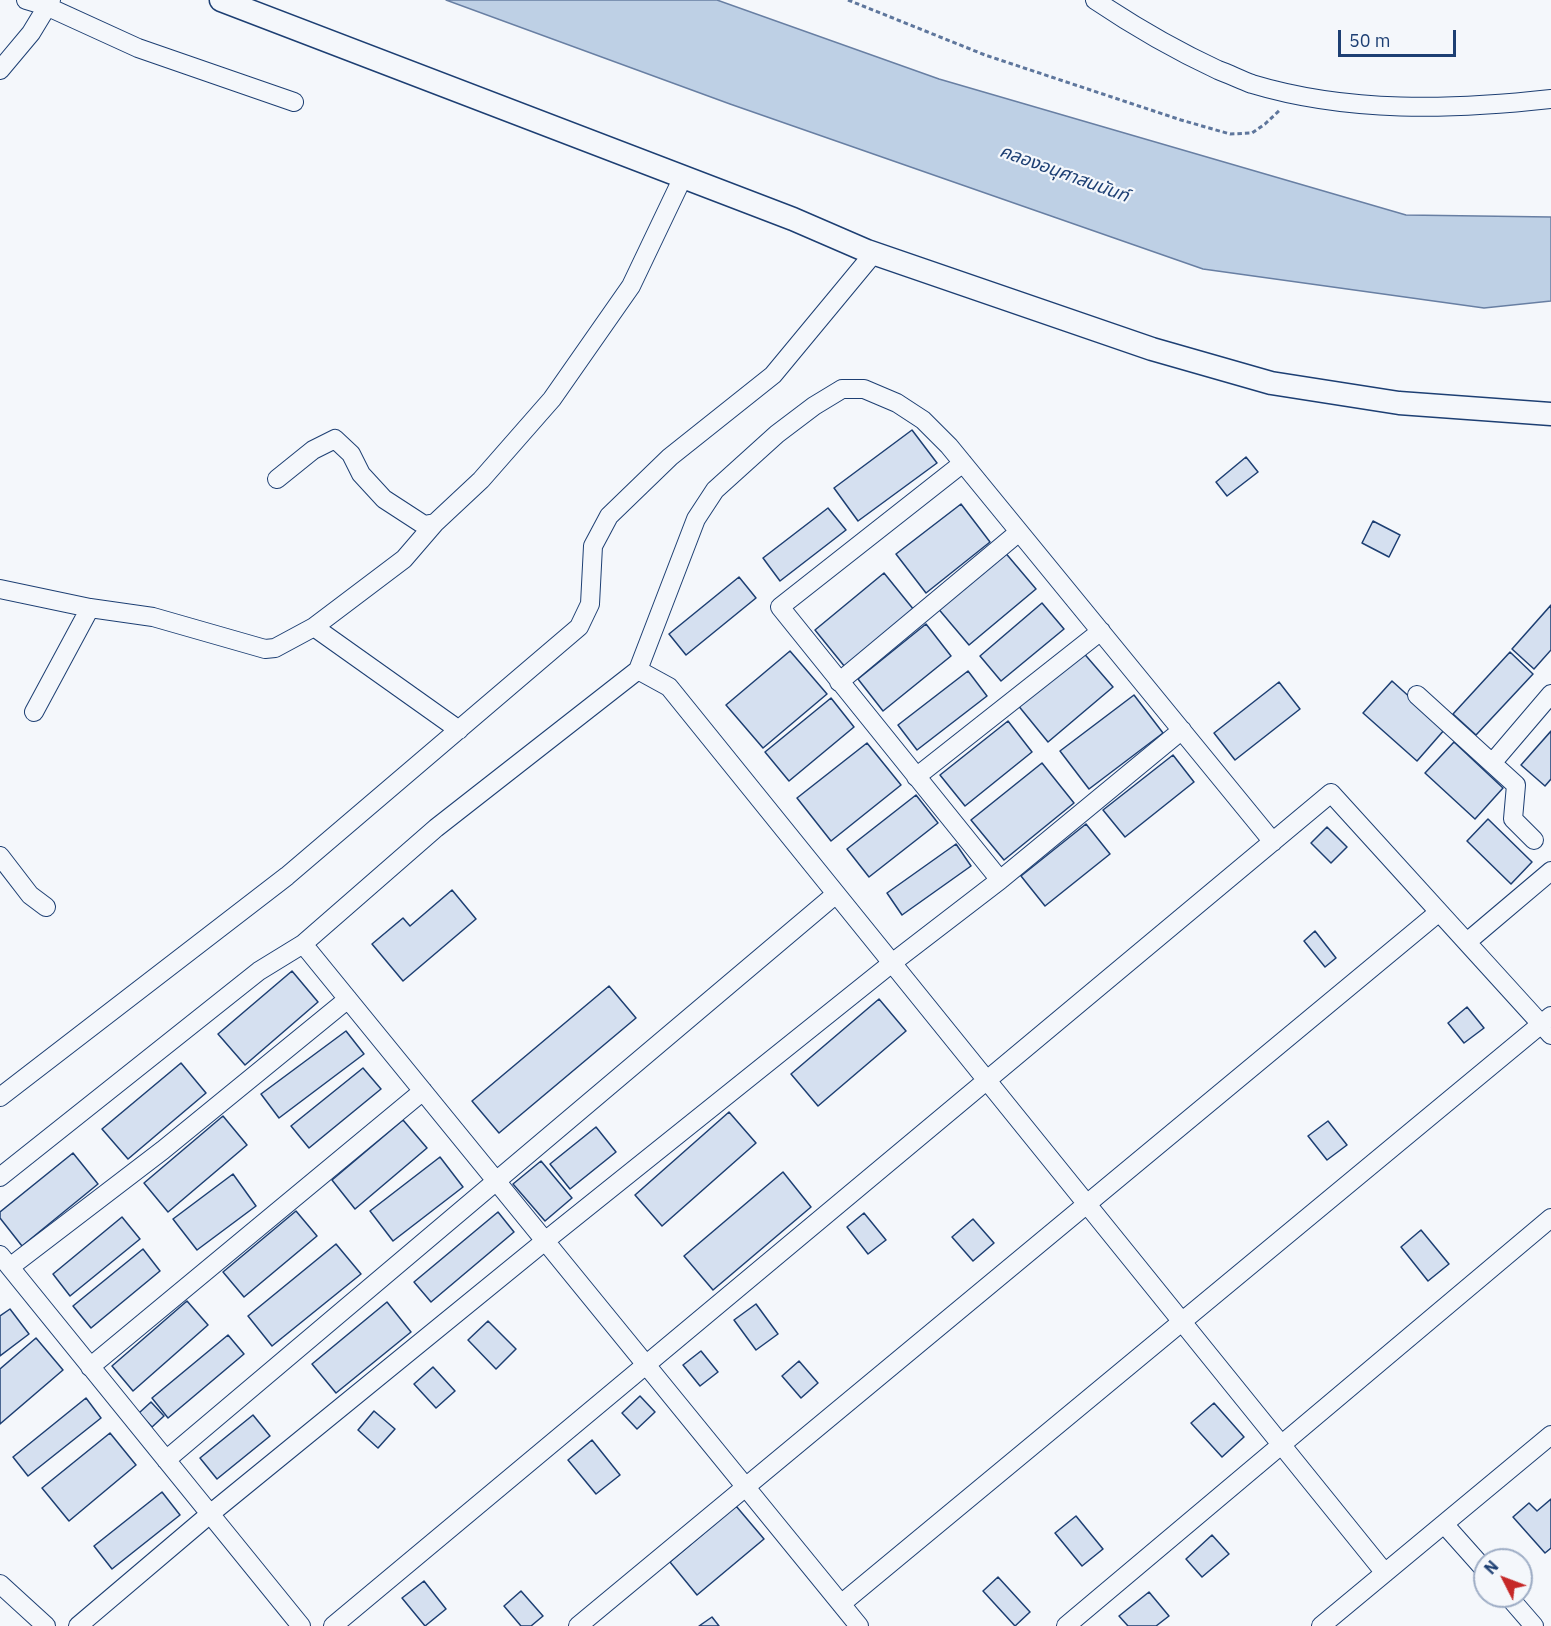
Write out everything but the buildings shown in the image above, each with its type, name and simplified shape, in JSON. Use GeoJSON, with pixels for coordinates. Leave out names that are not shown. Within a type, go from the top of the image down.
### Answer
{"type":"FeatureCollection","features":[{"type":"Feature","properties":{"kind":"main road"},"geometry":{"type":"LineString","coordinates":[[221,0],[793,219],[874,253],[1152,349],[1271,383],[1399,403],[1551,414]]}},
{"type":"Feature","properties":{"kind":"street"},"geometry":{"type":"LineString","coordinates":[[26,0],[49,3],[138,48],[294,102]]}},
{"type":"Feature","properties":{"kind":"street"},"geometry":{"type":"LineString","coordinates":[[1095,0],[1140,30],[1251,84],[1325,101],[1407,106],[1503,104],[1551,99]]}},
{"type":"Feature","properties":{"kind":"street"},"geometry":{"type":"LineString","coordinates":[[0,70],[31,33],[49,3]]}},
{"type":"Feature","properties":{"kind":"street"},"geometry":{"type":"LineString","coordinates":[[0,589],[90,608],[153,617],[265,649],[275,648],[314,627],[404,559],[435,523],[481,480],[552,399],[631,286],[683,177]]}},
{"type":"Feature","properties":{"kind":"street"},"geometry":{"type":"LineString","coordinates":[[0,1097],[286,876],[579,627],[590,604],[593,546],[609,516],[670,457],[772,375],[874,253]]}},
{"type":"Feature","properties":{"kind":"street"},"geometry":{"type":"LineString","coordinates":[[0,1177],[259,971],[303,944],[436,828],[638,670],[696,519],[715,490],[777,434],[814,406],[842,389],[864,389],[897,404],[923,420],[963,463],[1273,842]]}},
{"type":"Feature","properties":{"kind":"street"},"geometry":{"type":"LineString","coordinates":[[278,478],[313,450],[335,439],[351,454],[361,474],[384,499],[424,525],[435,523]]}},
{"type":"Feature","properties":{"kind":"street"},"geometry":{"type":"LineString","coordinates":[[963,463],[780,607],[1000,880]]}},
{"type":"Feature","properties":{"kind":"street"},"geometry":{"type":"LineString","coordinates":[[839,682],[1019,532]]}},
{"type":"Feature","properties":{"kind":"street"},"geometry":{"type":"LineString","coordinates":[[34,712],[90,608]]}},
{"type":"Feature","properties":{"kind":"street"},"geometry":{"type":"LineString","coordinates":[[314,627],[459,730]]}},
{"type":"Feature","properties":{"kind":"street"},"geometry":{"type":"LineString","coordinates":[[916,777],[1101,631]]}},
{"type":"Feature","properties":{"kind":"street"},"geometry":{"type":"LineString","coordinates":[[638,670],[669,687],[1385,1573]]}},
{"type":"Feature","properties":{"kind":"street"},"geometry":{"type":"LineString","coordinates":[[1493,762],[1551,694]]}},
{"type":"Feature","properties":{"kind":"street"},"geometry":{"type":"LineString","coordinates":[[1417,695],[1516,785],[1513,819],[1534,840]]}},
{"type":"Feature","properties":{"kind":"street"},"geometry":{"type":"LineString","coordinates":[[78,1626],[210,1514],[545,1241],[892,963],[1000,880],[1182,730]]}},
{"type":"Feature","properties":{"kind":"street"},"geometry":{"type":"LineString","coordinates":[[333,1626],[1331,793],[1467,942],[1548,1025],[1182,1322],[841,1604]]}},
{"type":"Feature","properties":{"kind":"street"},"geometry":{"type":"LineString","coordinates":[[0,856],[30,895],[46,907]]}},
{"type":"Feature","properties":{"kind":"street"},"geometry":{"type":"LineString","coordinates":[[1467,942],[1551,872]]}},
{"type":"Feature","properties":{"kind":"street"},"geometry":{"type":"LineString","coordinates":[[166,1460],[836,894]]}},
{"type":"Feature","properties":{"kind":"street"},"geometry":{"type":"LineString","coordinates":[[578,1626],[1439,912]]}},
{"type":"Feature","properties":{"kind":"street"},"geometry":{"type":"LineString","coordinates":[[303,944],[859,1626]]}},
{"type":"Feature","properties":{"kind":"street"},"geometry":{"type":"LineString","coordinates":[[301,1626],[5,1261],[163,1150],[348,999]]}},
{"type":"Feature","properties":{"kind":"street"},"geometry":{"type":"LineString","coordinates":[[90,1367],[423,1091]]}},
{"type":"Feature","properties":{"kind":"street"},"geometry":{"type":"LineString","coordinates":[[1066,1626],[1551,1218]]}},
{"type":"Feature","properties":{"kind":"street"},"geometry":{"type":"LineString","coordinates":[[1321,1626],[1551,1435]]}},
{"type":"Feature","properties":{"kind":"street"},"geometry":{"type":"LineString","coordinates":[[1444,1524],[1473,1557]]}},
{"type":"Feature","properties":{"kind":"street"},"geometry":{"type":"LineString","coordinates":[[0,1584],[46,1626]]}},
{"type":"Feature","properties":{"kind":"street"},"geometry":{"type":"LineString","coordinates":[[1518,1608],[1534,1626]]}},
{"type":"Feature","properties":{"kind":"path"},"geometry":{"type":"LineString","coordinates":[[848,0],[985,55],[1230,134],[1252,133],[1265,124],[1294,94]]}},
{"type":"Feature","properties":{"kind":"water","name":"คลองอนุศาสนนันท์"},"geometry":{"type":"Polygon","coordinates":[[[446,0],[717,0],[939,79],[1406,215],[1551,217],[1551,301],[1484,308],[1203,269],[730,104],[446,0]]]}}]}
